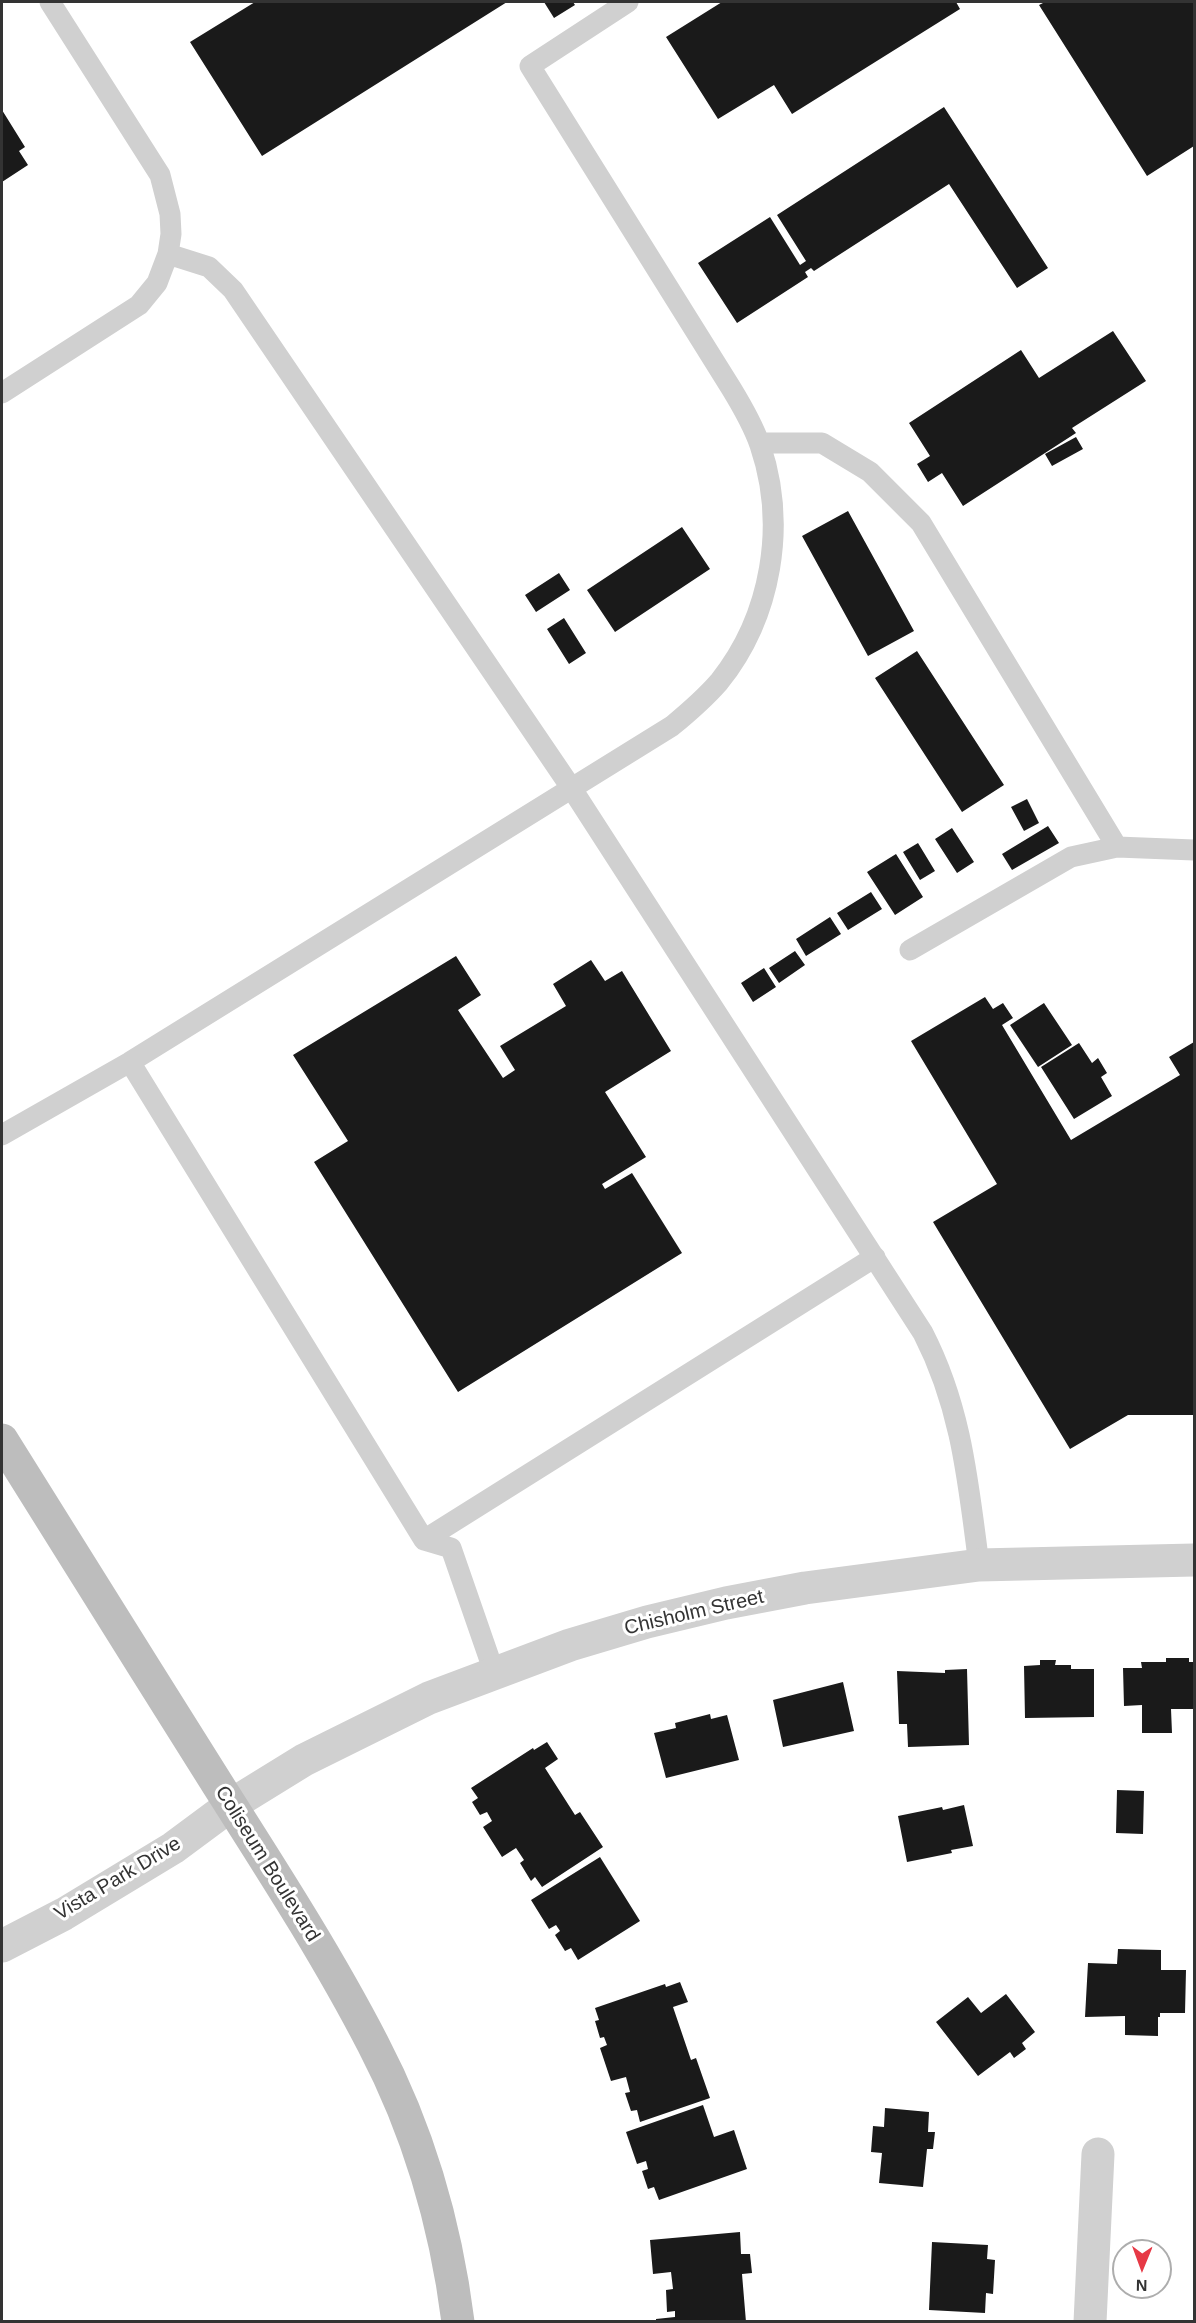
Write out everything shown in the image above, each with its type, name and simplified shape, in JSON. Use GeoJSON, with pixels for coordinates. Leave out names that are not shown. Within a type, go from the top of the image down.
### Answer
{"type":"FeatureCollection","features":[{"type":"Feature","properties":{"kind":"main road","name":"Coliseum Boulevard"},"geometry":{"type":"LineString","coordinates":[[2,1440],[231,1805],[340,1983],[374,2046],[404,2110],[427,2177],[443,2235],[458,2322]]}},
{"type":"Feature","properties":{"kind":"street","name":"Chisholm Street"},"geometry":{"type":"LineString","coordinates":[[231,1805],[304,1760],[429,1698],[570,1645],[647,1622],[726,1603],[806,1588],[979,1565],[1194,1560]]}},
{"type":"Feature","properties":{"kind":"street","name":"Vista Park Drive"},"geometry":{"type":"LineString","coordinates":[[2,1946],[64,1914],[173,1848],[231,1805]]}},
{"type":"Feature","properties":{"kind":"street"},"geometry":{"type":"LineString","coordinates":[[1090,2322],[1098,2154]]}},
{"type":"Feature","properties":{"kind":"lane"},"geometry":{"type":"LineString","coordinates":[[2,393],[139,305],[157,283],[168,254],[171,234],[170,214],[160,175],[50,2]]}},
{"type":"Feature","properties":{"kind":"lane"},"geometry":{"type":"LineString","coordinates":[[2,1136],[130,1062],[672,726],[719,682],[737,655],[764,597],[771,566],[774,535],[773,504],[760,443],[731,388],[530,66],[628,2]]}},
{"type":"Feature","properties":{"kind":"lane"},"geometry":{"type":"LineString","coordinates":[[168,254],[209,267],[233,290],[572,789],[923,1333],[936,1358],[961,1435],[979,1565]]}},
{"type":"Feature","properties":{"kind":"lane"},"geometry":{"type":"LineString","coordinates":[[760,443],[822,443],[870,472],[921,523],[1117,847]]}},
{"type":"Feature","properties":{"kind":"lane"},"geometry":{"type":"LineString","coordinates":[[910,950],[1071,857],[1117,847],[1194,850]]}},
{"type":"Feature","properties":{"kind":"lane"},"geometry":{"type":"LineString","coordinates":[[130,1062],[424,1540],[451,1548],[494,1672]]}},
{"type":"Feature","properties":{"kind":"lane"},"geometry":{"type":"LineString","coordinates":[[424,1540],[875,1257]]}},
{"type":"Feature","properties":{"kind":"building"},"geometry":{"type":"Polygon","coordinates":[[[255,2],[507,2],[262,156],[190,42],[255,2]]]}},
{"type":"Feature","properties":{"kind":"building"},"geometry":{"type":"Polygon","coordinates":[[[544,2],[573,2],[575,5],[554,18],[544,2]]]}},
{"type":"Feature","properties":{"kind":"building"},"geometry":{"type":"Polygon","coordinates":[[[722,2],[956,2],[960,9],[792,114],[774,85],[718,119],[666,37],[722,2]]]}},
{"type":"Feature","properties":{"kind":"building"},"geometry":{"type":"Polygon","coordinates":[[[1045,2],[1194,2],[1194,146],[1147,176],[1039,5],[1045,2]]]}},
{"type":"Feature","properties":{"kind":"building"},"geometry":{"type":"Polygon","coordinates":[[[944,107],[1048,268],[1017,288],[949,184],[814,271],[811,268],[805,272],[808,277],[737,323],[698,263],[770,217],[800,265],[806,261],[777,215],[944,107]]]}},
{"type":"Feature","properties":{"kind":"building"},"geometry":{"type":"Polygon","coordinates":[[[2,110],[25,147],[19,151],[28,165],[2,182],[2,110]]]}},
{"type":"Feature","properties":{"kind":"building"},"geometry":{"type":"Polygon","coordinates":[[[1113,331],[1146,381],[1072,428],[1076,433],[963,506],[942,473],[928,482],[917,464],[930,456],[909,423],[1021,350],[1039,378],[1113,331]]]}},
{"type":"Feature","properties":{"kind":"building"},"geometry":{"type":"Polygon","coordinates":[[[1076,437],[1083,449],[1052,466],[1045,454],[1076,437]]]}},
{"type":"Feature","properties":{"kind":"building"},"geometry":{"type":"Polygon","coordinates":[[[848,511],[914,631],[868,656],[802,536],[848,511]]]}},
{"type":"Feature","properties":{"kind":"building"},"geometry":{"type":"Polygon","coordinates":[[[682,527],[710,569],[615,632],[587,590],[682,527]]]}},
{"type":"Feature","properties":{"kind":"building"},"geometry":{"type":"Polygon","coordinates":[[[559,573],[570,590],[536,612],[525,595],[559,573]]]}},
{"type":"Feature","properties":{"kind":"building"},"geometry":{"type":"Polygon","coordinates":[[[564,618],[586,653],[569,664],[547,629],[564,618]]]}},
{"type":"Feature","properties":{"kind":"building"},"geometry":{"type":"Polygon","coordinates":[[[917,651],[1004,785],[962,812],[875,678],[917,651]]]}},
{"type":"Feature","properties":{"kind":"building"},"geometry":{"type":"Polygon","coordinates":[[[1027,799],[1039,823],[1024,831],[1011,807],[1027,799]]]}},
{"type":"Feature","properties":{"kind":"building"},"geometry":{"type":"Polygon","coordinates":[[[1048,826],[1059,843],[1012,870],[1002,854],[1048,826]]]}},
{"type":"Feature","properties":{"kind":"building"},"geometry":{"type":"Polygon","coordinates":[[[952,828],[974,862],[957,873],[935,839],[952,828]]]}},
{"type":"Feature","properties":{"kind":"building"},"geometry":{"type":"Polygon","coordinates":[[[918,843],[935,871],[920,880],[903,852],[918,843]]]}},
{"type":"Feature","properties":{"kind":"building"},"geometry":{"type":"Polygon","coordinates":[[[896,854],[923,897],[895,915],[867,872],[896,854]]]}},
{"type":"Feature","properties":{"kind":"building"},"geometry":{"type":"Polygon","coordinates":[[[871,892],[882,909],[848,930],[837,913],[871,892]]]}},
{"type":"Feature","properties":{"kind":"building"},"geometry":{"type":"Polygon","coordinates":[[[830,917],[841,934],[806,956],[796,939],[830,917]]]}},
{"type":"Feature","properties":{"kind":"building"},"geometry":{"type":"Polygon","coordinates":[[[795,951],[805,965],[779,983],[769,968],[795,951]]]}},
{"type":"Feature","properties":{"kind":"building"},"geometry":{"type":"Polygon","coordinates":[[[456,956],[481,995],[458,1010],[503,1078],[515,1070],[500,1046],[566,1006],[553,984],[591,960],[605,981],[622,971],[671,1051],[605,1092],[646,1157],[602,1184],[605,1189],[632,1173],[682,1253],[458,1392],[314,1162],[348,1141],[293,1055],[456,956]]]}},
{"type":"Feature","properties":{"kind":"building"},"geometry":{"type":"Polygon","coordinates":[[[764,968],[776,987],[753,1002],[741,983],[764,968]]]}},
{"type":"Feature","properties":{"kind":"building"},"geometry":{"type":"Polygon","coordinates":[[[985,997],[993,1009],[1003,1003],[1013,1018],[1002,1025],[1071,1140],[1180,1075],[1169,1057],[1194,1042],[1194,1415],[1128,1415],[1070,1449],[933,1222],[997,1184],[911,1041],[985,997]]]}},
{"type":"Feature","properties":{"kind":"building"},"geometry":{"type":"Polygon","coordinates":[[[1044,1003],[1072,1045],[1038,1067],[1010,1025],[1044,1003]]]}},
{"type":"Feature","properties":{"kind":"building"},"geometry":{"type":"Polygon","coordinates":[[[1079,1043],[1092,1063],[1098,1058],[1107,1073],[1101,1077],[1112,1096],[1074,1119],[1041,1067],[1079,1043]]]}},
{"type":"Feature","properties":{"kind":"building"},"geometry":{"type":"Polygon","coordinates":[[[1166,1658],[1189,1658],[1189,1662],[1194,1662],[1194,1709],[1171,1709],[1172,1733],[1142,1733],[1142,1705],[1124,1706],[1123,1668],[1142,1668],[1141,1662],[1166,1662],[1166,1658]]]}},
{"type":"Feature","properties":{"kind":"building"},"geometry":{"type":"Polygon","coordinates":[[[1040,1660],[1056,1660],[1055,1665],[1071,1665],[1071,1669],[1094,1669],[1094,1717],[1025,1718],[1024,1666],[1040,1665],[1040,1660]]]}},
{"type":"Feature","properties":{"kind":"building"},"geometry":{"type":"Polygon","coordinates":[[[967,1669],[969,1745],[908,1747],[907,1724],[899,1724],[897,1671],[945,1673],[945,1670],[967,1669]]]}},
{"type":"Feature","properties":{"kind":"building"},"geometry":{"type":"Polygon","coordinates":[[[843,1682],[854,1731],[783,1747],[773,1700],[843,1682]]]}},
{"type":"Feature","properties":{"kind":"building"},"geometry":{"type":"Polygon","coordinates":[[[710,1714],[711,1719],[727,1715],[739,1760],[666,1778],[654,1733],[676,1728],[675,1723],[710,1714]]]}},
{"type":"Feature","properties":{"kind":"building"},"geometry":{"type":"Polygon","coordinates":[[[547,1742],[558,1759],[545,1768],[575,1815],[580,1812],[603,1847],[542,1887],[535,1877],[531,1881],[520,1863],[524,1860],[516,1848],[502,1857],[483,1827],[492,1821],[487,1812],[480,1815],[472,1802],[478,1798],[471,1788],[533,1748],[534,1750],[547,1742]]]}},
{"type":"Feature","properties":{"kind":"building"},"geometry":{"type":"Polygon","coordinates":[[[1117,1790],[1144,1791],[1143,1834],[1116,1833],[1117,1790]]]}},
{"type":"Feature","properties":{"kind":"building"},"geometry":{"type":"Polygon","coordinates":[[[964,1805],[973,1846],[951,1850],[952,1853],[907,1862],[898,1816],[964,1805]]]}},
{"type":"Feature","properties":{"kind":"building"},"geometry":{"type":"Polygon","coordinates":[[[600,1857],[640,1921],[578,1960],[571,1948],[565,1951],[555,1935],[560,1931],[556,1925],[549,1929],[531,1900],[600,1857]]]}},
{"type":"Feature","properties":{"kind":"building"},"geometry":{"type":"Polygon","coordinates":[[[1118,1949],[1161,1950],[1161,1970],[1186,1970],[1185,2013],[1160,2013],[1158,2036],[1125,2035],[1125,2016],[1085,2017],[1088,1963],[1117,1964],[1118,1949]]]}},
{"type":"Feature","properties":{"kind":"building"},"geometry":{"type":"Polygon","coordinates":[[[680,1982],[688,2002],[673,2007],[691,2060],[696,2058],[710,2098],[640,2122],[637,2110],[631,2111],[625,2093],[630,2092],[626,2077],[611,2081],[600,2048],[607,2045],[604,2037],[600,2038],[595,2021],[599,2020],[595,2008],[665,1984],[666,1987],[680,1982]]]}},
{"type":"Feature","properties":{"kind":"building"},"geometry":{"type":"Polygon","coordinates":[[[1006,1994],[1035,2032],[1022,2043],[1026,2049],[1014,2058],[1010,2052],[978,2076],[936,2022],[968,1997],[981,2013],[1006,1994]]]}},
{"type":"Feature","properties":{"kind":"building"},"geometry":{"type":"Polygon","coordinates":[[[703,2105],[714,2137],[734,2130],[747,2169],[659,2200],[654,2187],[648,2189],[642,2171],[648,2169],[646,2161],[637,2164],[626,2132],[703,2105]]]}},
{"type":"Feature","properties":{"kind":"building"},"geometry":{"type":"Polygon","coordinates":[[[885,2108],[929,2112],[928,2132],[935,2132],[933,2149],[927,2149],[923,2187],[879,2183],[882,2153],[871,2152],[873,2126],[884,2127],[885,2108]]]}},
{"type":"Feature","properties":{"kind":"building"},"geometry":{"type":"Polygon","coordinates":[[[740,2232],[741,2254],[750,2254],[752,2273],[742,2274],[746,2322],[656,2322],[656,2319],[675,2317],[675,2311],[667,2312],[666,2290],[673,2289],[671,2272],[653,2274],[650,2240],[740,2232]]]}},
{"type":"Feature","properties":{"kind":"building"},"geometry":{"type":"Polygon","coordinates":[[[932,2242],[988,2245],[987,2259],[995,2260],[993,2294],[986,2293],[985,2313],[929,2310],[932,2242]]]}}]}
